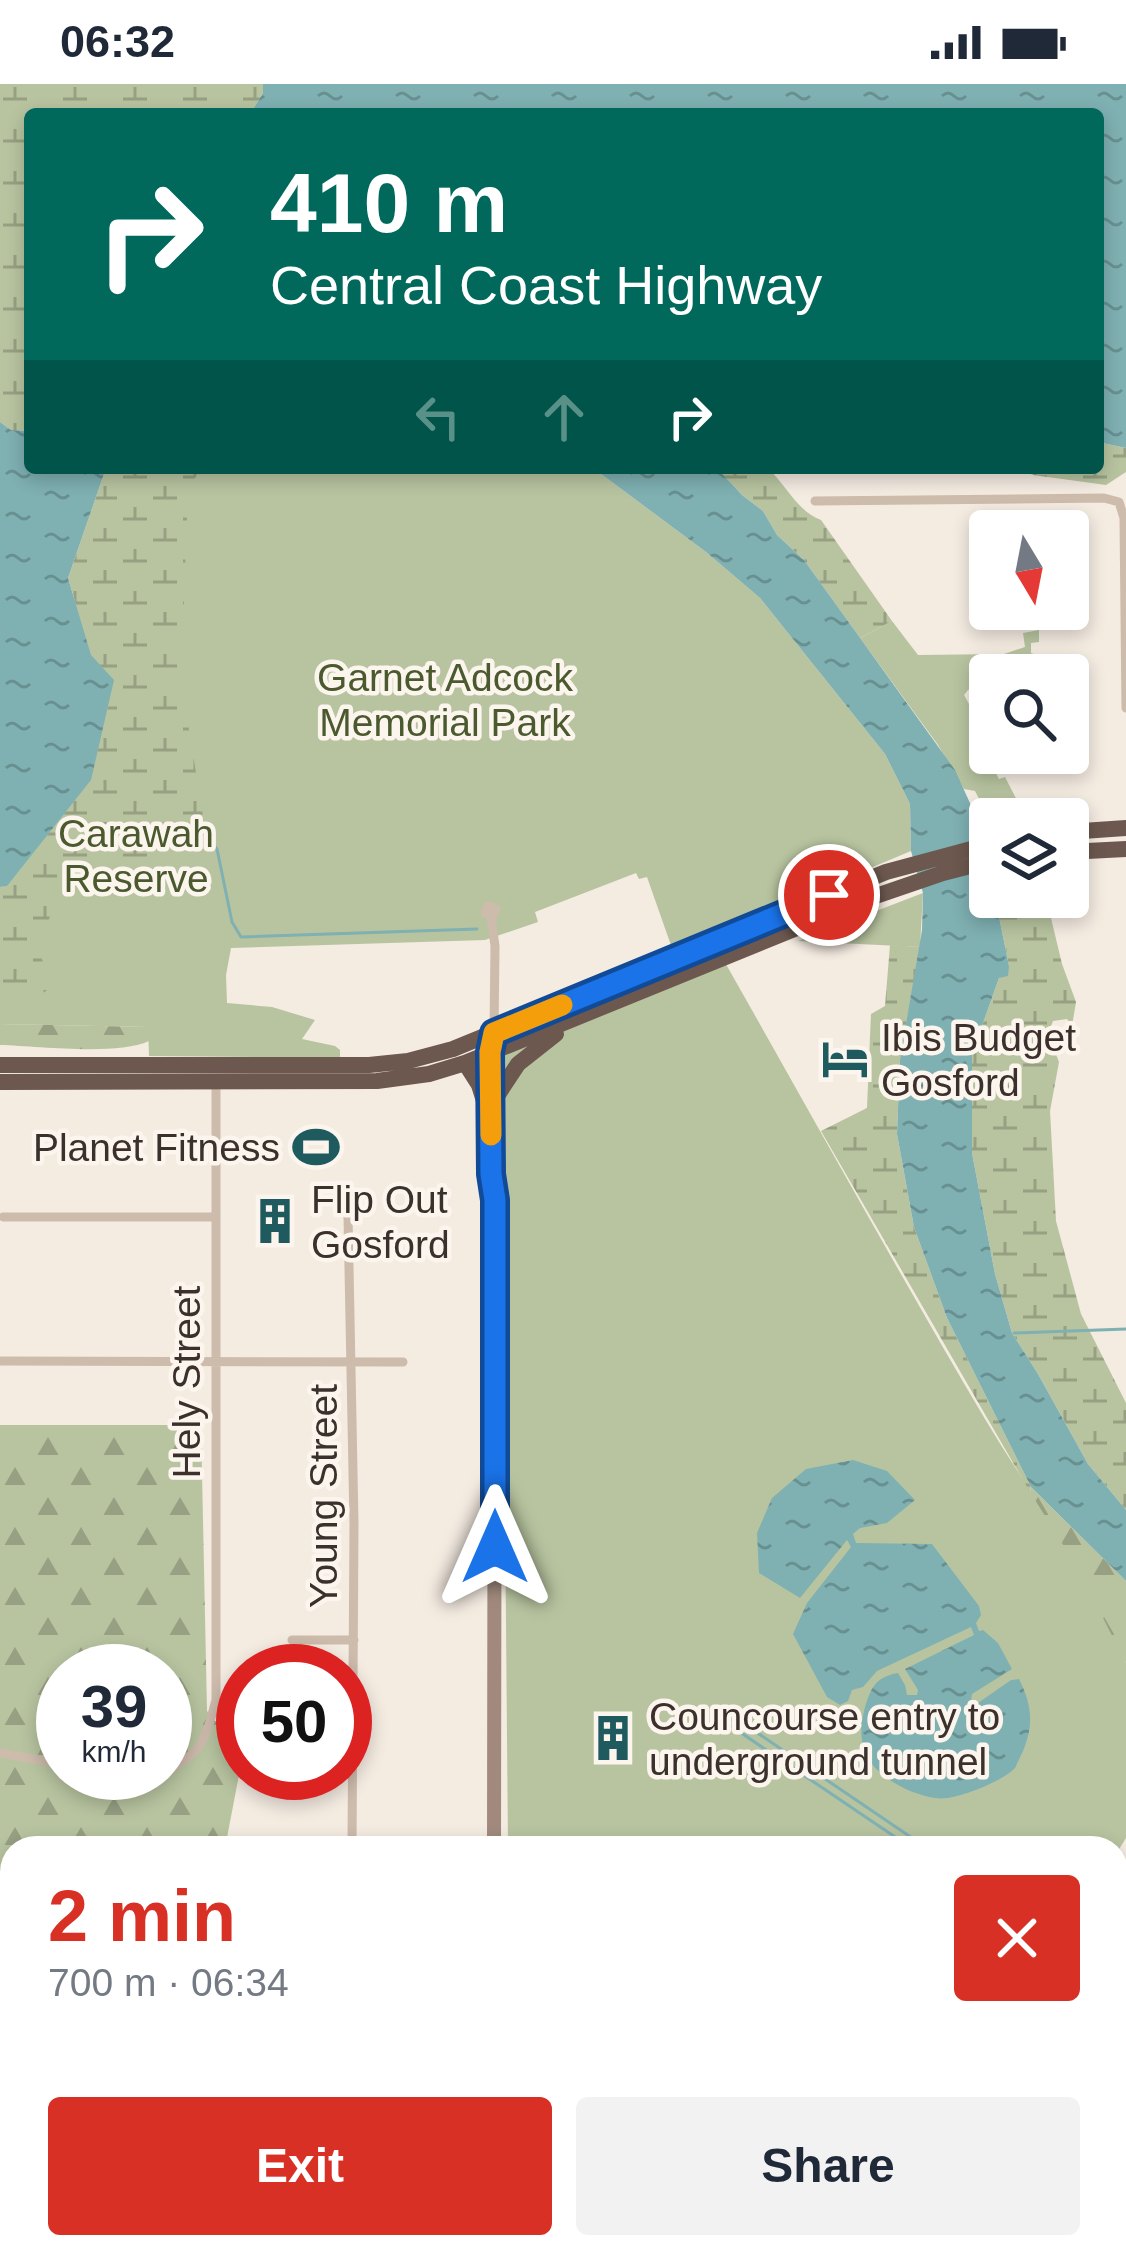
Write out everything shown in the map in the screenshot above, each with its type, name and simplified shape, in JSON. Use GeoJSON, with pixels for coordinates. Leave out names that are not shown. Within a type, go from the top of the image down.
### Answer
{"type":"FeatureCollection","features":[{"type":"Feature","properties":{"kind":"highway"},"geometry":{"type":"LineString","coordinates":[[1089,831],[1126,828]]}},
{"type":"Feature","properties":{"kind":"highway"},"geometry":{"type":"LineString","coordinates":[[1089,851],[1126,848]]}},
{"type":"Feature","properties":{"kind":"highway"},"geometry":{"type":"LineString","coordinates":[[0,1065],[390,1081],[428,1075],[969,852]]}},
{"type":"Feature","properties":{"kind":"highway"},"geometry":{"type":"LineString","coordinates":[[0,1082],[391,1063],[494,1045],[637,992],[909,874],[969,864]]}},
{"type":"Feature","properties":{"kind":"highway"},"geometry":{"type":"LineString","coordinates":[[499,1093],[518,1064],[550,1037],[637,992]]}},
{"type":"Feature","properties":{"kind":"highway"},"geometry":{"type":"LineString","coordinates":[[465,1063],[479,1085],[491,1123]]}},
{"type":"Feature","properties":{"kind":"main road"},"geometry":{"type":"LineString","coordinates":[[494,1045],[500,1173],[495,1200]]}},
{"type":"Feature","properties":{"kind":"main road"},"geometry":{"type":"LineString","coordinates":[[494,1045],[494,1836]]}},
{"type":"Feature","properties":{"kind":"street"},"geometry":{"type":"LineString","coordinates":[[815,500],[1086,498],[1119,502],[1124,518],[1126,708]]}},
{"type":"Feature","properties":{"kind":"street"},"geometry":{"type":"LineString","coordinates":[[491,917],[496,946],[494,1045]]}},
{"type":"Feature","properties":{"kind":"street","name":"Hely Street"},"geometry":{"type":"LineString","coordinates":[[192,1757],[206,1736],[216,1700],[216,1073]]}},
{"type":"Feature","properties":{"kind":"street","name":"Young Street"},"geometry":{"type":"LineString","coordinates":[[348,1216],[352,1836]]}},
{"type":"Feature","properties":{"kind":"street"},"geometry":{"type":"LineString","coordinates":[[3,1217],[216,1217]]}},
{"type":"Feature","properties":{"kind":"street"},"geometry":{"type":"LineString","coordinates":[[0,1361],[403,1362]]}},
{"type":"Feature","properties":{"kind":"street"},"geometry":{"type":"LineString","coordinates":[[292,1640],[354,1640]]}},
{"type":"Feature","properties":{"kind":"street"},"geometry":{"type":"LineString","coordinates":[[0,1753],[36,1759]]}},
{"type":"Feature","properties":{"kind":"green space"},"geometry":{"type":"Polygon","coordinates":[[[0,84],[263,84],[254,108],[24,108],[24,431],[11,430],[0,422],[0,84]]]}},
{"type":"Feature","properties":{"kind":"green space"},"geometry":{"type":"Polygon","coordinates":[[[1104,443],[1126,448],[1126,472],[1106,485],[1033,475],[1104,474],[1104,443]]]}},
{"type":"Feature","properties":{"kind":"green space","name":"Carawah Reserve"},"geometry":{"type":"Polygon","coordinates":[[[104,474],[197,474],[188,490],[181,681],[205,828],[192,844],[169,859],[100,860],[57,883],[41,956],[51,988],[26,1003],[0,1002],[0,887],[7,886],[91,780],[114,681],[91,655],[68,578],[104,474]]]}},
{"type":"Feature","properties":{"kind":"green space","name":"Garnet Adcock Memorial Park"},"geometry":{"type":"Polygon","coordinates":[[[105,474],[601,474],[760,598],[885,754],[910,804],[911,851],[673,951],[647,877],[639,879],[636,873],[535,912],[538,922],[485,940],[231,948],[227,1003],[272,1007],[315,1020],[302,1039],[335,1046],[340,1058],[149,1056],[148,1027],[0,1024],[0,887],[7,886],[105,474]]]}},
{"type":"Feature","properties":{"kind":"green space"},"geometry":{"type":"Polygon","coordinates":[[[723,474],[773,474],[799,505],[821,520],[892,621],[860,638],[804,560],[777,535],[763,511],[723,474]]]}},
{"type":"Feature","properties":{"kind":"green space"},"geometry":{"type":"Polygon","coordinates":[[[892,621],[918,655],[969,654],[969,689],[964,695],[969,704],[969,774],[1005,777],[1016,798],[979,798],[975,791],[964,789],[860,638],[892,621]]]}},
{"type":"Feature","properties":{"kind":"green space"},"geometry":{"type":"Polygon","coordinates":[[[1039,630],[1039,642],[1031,643],[1031,653],[1004,654],[1025,647],[1023,633],[1039,630]]]}},
{"type":"Feature","properties":{"kind":"green space"},"geometry":{"type":"Polygon","coordinates":[[[923,893],[920,947],[798,941],[923,893]]]}},
{"type":"Feature","properties":{"kind":"green space"},"geometry":{"type":"Polygon","coordinates":[[[999,918],[1051,918],[1076,1002],[1072,1026],[1067,1019],[1053,1021],[1048,1034],[1059,1062],[1050,1111],[1056,1221],[1081,1314],[1126,1403],[1126,1510],[1088,1464],[1012,1333],[995,1274],[972,1153],[972,1054],[999,978],[1009,966],[999,918]]]}},
{"type":"Feature","properties":{"kind":"green space"},"geometry":{"type":"Polygon","coordinates":[[[890,945],[920,947],[900,1059],[897,1134],[914,1227],[947,1318],[1030,1492],[821,1131],[867,1108],[871,1014],[885,1006],[890,945]]]}},
{"type":"Feature","properties":{"kind":"green space"},"geometry":{"type":"Polygon","coordinates":[[[723,959],[951,1362],[1112,1631],[1126,1663],[1126,1836],[508,1836],[501,1055],[723,959]]]}},
{"type":"Feature","properties":{"kind":"green space"},"geometry":{"type":"Polygon","coordinates":[[[0,1024],[149,1027],[149,1041],[97,1049],[0,1045],[0,1024]]]}},
{"type":"Feature","properties":{"kind":"green space"},"geometry":{"type":"Polygon","coordinates":[[[0,1425],[201,1425],[207,1711],[216,1722],[216,1800],[234,1800],[227,1836],[0,1836],[0,1425]]]}},
{"type":"Feature","properties":{"kind":"green space"},"geometry":{"type":"Polygon","coordinates":[[[1031,1487],[1126,1581],[1126,1663],[1077,1567],[1030,1492],[1031,1487]]]}},
{"type":"Feature","properties":{"kind":"water"},"geometry":{"type":"Polygon","coordinates":[[[263,84],[1126,84],[1126,448],[1104,443],[1104,108],[254,108],[263,84]]]}},
{"type":"Feature","properties":{"kind":"water"},"geometry":{"type":"Polygon","coordinates":[[[0,422],[11,430],[24,431],[24,474],[104,474],[68,578],[91,655],[114,680],[91,780],[7,886],[0,887],[0,422]]]}},
{"type":"Feature","properties":{"kind":"water"},"geometry":{"type":"Polygon","coordinates":[[[601,474],[723,474],[763,511],[777,535],[804,560],[955,770],[969,801],[969,918],[999,918],[1009,966],[1008,976],[999,978],[972,1054],[972,1153],[995,1274],[1012,1333],[1088,1464],[1126,1510],[1126,1581],[1031,1487],[947,1318],[914,1227],[897,1134],[900,1059],[922,930],[923,893],[911,851],[910,804],[885,754],[760,598],[601,474]]]}},
{"type":"Feature","properties":{"kind":"water"},"geometry":{"type":"Polygon","coordinates":[[[853,1460],[887,1471],[915,1500],[887,1523],[860,1528],[853,1534],[856,1543],[932,1544],[979,1606],[979,1631],[998,1643],[1012,1669],[972,1694],[971,1701],[978,1703],[1019,1679],[1027,1697],[1029,1732],[1015,1768],[973,1791],[938,1798],[897,1784],[869,1760],[862,1739],[864,1711],[878,1681],[898,1673],[907,1695],[917,1695],[905,1669],[974,1635],[971,1627],[877,1671],[840,1705],[827,1697],[793,1634],[807,1603],[851,1547],[847,1540],[800,1598],[759,1573],[757,1533],[772,1498],[806,1469],[853,1460]]]}},
{"type":"Feature","properties":{"kind":"waterway"},"geometry":{"type":"LineString","coordinates":[[202,832],[217,849],[232,922],[241,937],[477,929]]}},
{"type":"Feature","properties":{"kind":"waterway"},"geometry":{"type":"LineString","coordinates":[[1014,1333],[1126,1329]]}},
{"type":"Feature","properties":{"kind":"waterway"},"geometry":{"type":"LineString","coordinates":[[734,1717],[909,1836]]}},
{"type":"Feature","properties":{"kind":"waterway"},"geometry":{"type":"LineString","coordinates":[[734,1717],[728,1724],[894,1836]]}},
{"type":"Feature","properties":{"kind":"slow traffic"},"geometry":{"type":"LineString","coordinates":[[491,1135],[494,1033],[562,1005]]}},
{"type":"Feature","properties":{"kind":"place","name":"Ibis Budget Gosford"},"geometry":{"type":"Point","coordinates":[845,1059]}},
{"type":"Feature","properties":{"kind":"place","name":"Planet Fitness"},"geometry":{"type":"Point","coordinates":[316,1147]}},
{"type":"Feature","properties":{"kind":"place","name":"Flip Out Gosford"},"geometry":{"type":"Point","coordinates":[275,1221]}},
{"type":"Feature","properties":{"kind":"place","name":"Councourse entry to underground tunnel"},"geometry":{"type":"Point","coordinates":[613,1738]}},
{"type":"Feature","properties":{"kind":"route"},"geometry":{"type":"LineString","coordinates":[[495,1547],[490,1052],[494,1033],[829,895]]}}]}
